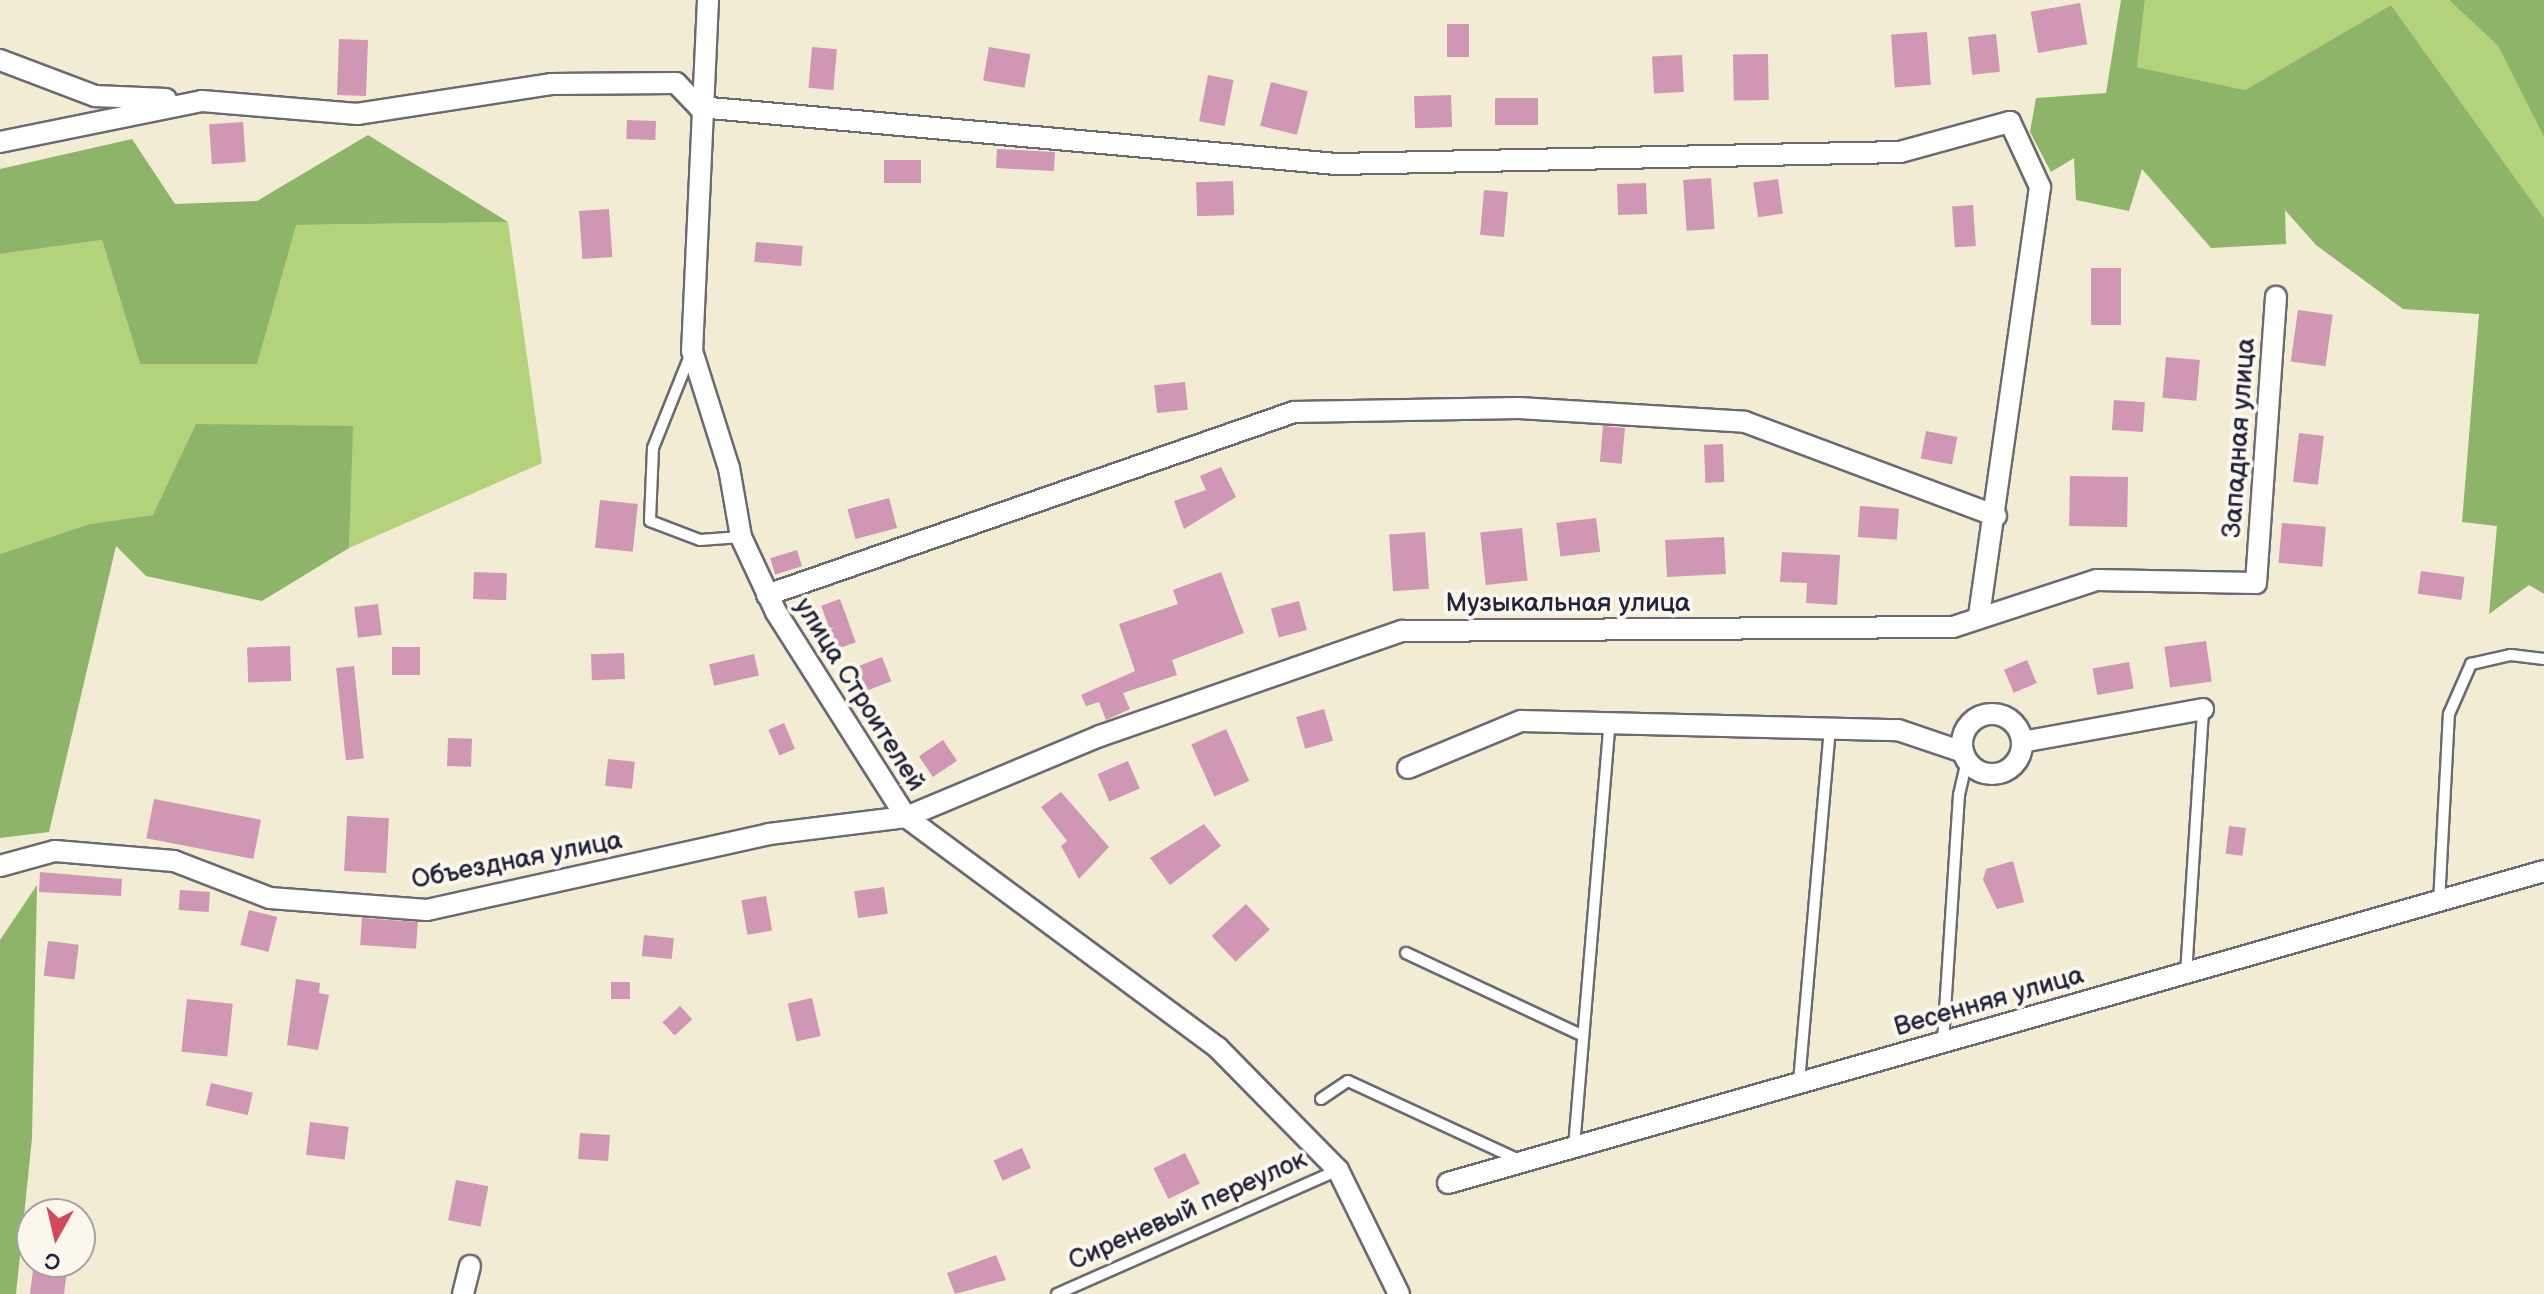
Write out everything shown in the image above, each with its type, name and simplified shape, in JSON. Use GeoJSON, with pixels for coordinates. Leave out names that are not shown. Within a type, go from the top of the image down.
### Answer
{"type":"FeatureCollection","features":[{"type":"Feature","properties":{"kind":"street","name":"улица Строителей"},"geometry":{"type":"LineString","coordinates":[[708,0],[699,107],[692,351],[729,468],[741,537],[767,595],[906,817],[1218,1048],[1338,1170],[1399,1294]]}},
{"type":"Feature","properties":{"kind":"street"},"geometry":{"type":"LineString","coordinates":[[0,60],[95,96],[357,114],[551,84],[676,83],[699,107],[1337,164],[1900,152],[2010,122],[2040,187],[1996,516],[1979,618]]}},
{"type":"Feature","properties":{"kind":"street"},"geometry":{"type":"LineString","coordinates":[[0,142],[202,101]]}},
{"type":"Feature","properties":{"kind":"street","name":"Западная улица"},"geometry":{"type":"LineString","coordinates":[[2256,583],[2276,297]]}},
{"type":"Feature","properties":{"kind":"street"},"geometry":{"type":"LineString","coordinates":[[767,595],[1294,412],[1519,408],[1745,422],[1996,516]]}},
{"type":"Feature","properties":{"kind":"street","name":"Музыкальная улица"},"geometry":{"type":"LineString","coordinates":[[906,817],[1100,736],[1402,631],[1953,627],[2097,580],[2256,583]]}},
{"type":"Feature","properties":{"kind":"street"},"geometry":{"type":"LineString","coordinates":[[2022,742],[2203,709]]}},
{"type":"Feature","properties":{"kind":"street"},"geometry":{"type":"LineString","coordinates":[[1408,768],[1521,721],[1898,730],[1965,757],[1983,773],[2002,773],[2017,761],[2022,742],[2006,718],[1987,715],[1964,733],[1965,757]]}},
{"type":"Feature","properties":{"kind":"street","name":"Объездная улица"},"geometry":{"type":"LineString","coordinates":[[0,866],[55,851],[174,861],[270,898],[427,910],[769,834],[906,817]]}},
{"type":"Feature","properties":{"kind":"street","name":"Весенняя улица"},"geometry":{"type":"LineString","coordinates":[[1448,1183],[2544,871]]}},
{"type":"Feature","properties":{"kind":"street"},"geometry":{"type":"LineString","coordinates":[[463,1294],[470,1266]]}},
{"type":"Feature","properties":{"kind":"lane"},"geometry":{"type":"LineString","coordinates":[[692,351],[653,448],[650,521],[700,540],[741,537]]}},
{"type":"Feature","properties":{"kind":"lane"},"geometry":{"type":"LineString","coordinates":[[2439,903],[2449,714],[2471,664],[2511,655],[2544,659]]}},
{"type":"Feature","properties":{"kind":"lane"},"geometry":{"type":"LineString","coordinates":[[2186,974],[2203,709]]}},
{"type":"Feature","properties":{"kind":"lane"},"geometry":{"type":"LineString","coordinates":[[1574,1147],[1610,722]]}},
{"type":"Feature","properties":{"kind":"lane"},"geometry":{"type":"LineString","coordinates":[[1799,1082],[1830,729]]}},
{"type":"Feature","properties":{"kind":"lane"},"geometry":{"type":"LineString","coordinates":[[1943,1042],[1959,795],[1965,757]]}},
{"type":"Feature","properties":{"kind":"lane"},"geometry":{"type":"LineString","coordinates":[[1406,953],[1583,1036]]}},
{"type":"Feature","properties":{"kind":"lane"},"geometry":{"type":"LineString","coordinates":[[1321,1099],[1348,1081],[1522,1162]]}},
{"type":"Feature","properties":{"kind":"lane","name":"Сиреневый переулок"},"geometry":{"type":"LineString","coordinates":[[1057,1294],[1338,1170]]}},
{"type":"Feature","properties":{"kind":"green space"},"geometry":{"type":"Polygon","coordinates":[[[2121,0],[2145,0],[2137,67],[2245,90],[2391,5],[2544,218],[2544,594],[2529,585],[2489,614],[2497,526],[2462,522],[2479,314],[2403,309],[2316,245],[2285,210],[2286,244],[2211,248],[2142,169],[2129,211],[2076,200],[2074,158],[2051,172],[2030,132],[2036,98],[2106,93],[2121,0]]]}},
{"type":"Feature","properties":{"kind":"green space"},"geometry":{"type":"Polygon","coordinates":[[[2145,0],[2449,0],[2498,46],[2544,137],[2544,218],[2391,5],[2245,90],[2137,67],[2145,0]]]}},
{"type":"Feature","properties":{"kind":"green space"},"geometry":{"type":"Polygon","coordinates":[[[2449,0],[2544,0],[2544,137],[2498,46],[2449,0]]]}},
{"type":"Feature","properties":{"kind":"green space"},"geometry":{"type":"Polygon","coordinates":[[[368,135],[508,222],[296,225],[257,364],[140,364],[102,240],[0,254],[0,169],[132,139],[175,204],[257,201],[368,135]]]}},
{"type":"Feature","properties":{"kind":"green space"},"geometry":{"type":"Polygon","coordinates":[[[508,222],[542,463],[349,548],[352,426],[153,515],[89,524],[0,554],[0,254],[102,240],[140,364],[296,225],[508,222]]]}},
{"type":"Feature","properties":{"kind":"green space"},"geometry":{"type":"Polygon","coordinates":[[[196,424],[353,426],[349,548],[262,601],[146,576],[116,546],[49,832],[0,838],[0,554],[89,524],[153,515],[196,424]]]}},
{"type":"Feature","properties":{"kind":"green space"},"geometry":{"type":"Polygon","coordinates":[[[37,885],[32,1138],[26,1198],[16,1198],[16,1294],[0,1294],[0,940],[37,885]]]}},
{"type":"Feature","properties":{"kind":"building"},"geometry":{"type":"Polygon","coordinates":[[[2080,3],[2087,44],[2038,53],[2031,12],[2080,3]]]}},
{"type":"Feature","properties":{"kind":"building"},"geometry":{"type":"Polygon","coordinates":[[[1447,24],[1469,24],[1469,57],[1447,57],[1447,24]]]}},
{"type":"Feature","properties":{"kind":"building"},"geometry":{"type":"Polygon","coordinates":[[[1927,32],[1931,85],[1895,87],[1891,35],[1927,32]]]}},
{"type":"Feature","properties":{"kind":"building"},"geometry":{"type":"Polygon","coordinates":[[[1996,34],[2000,72],[1972,75],[1968,37],[1996,34]]]}},
{"type":"Feature","properties":{"kind":"building"},"geometry":{"type":"Polygon","coordinates":[[[339,39],[368,40],[366,96],[337,95],[339,39]]]}},
{"type":"Feature","properties":{"kind":"building"},"geometry":{"type":"Polygon","coordinates":[[[812,47],[837,49],[833,90],[808,88],[812,47]]]}},
{"type":"Feature","properties":{"kind":"building"},"geometry":{"type":"Polygon","coordinates":[[[989,47],[1030,54],[1024,88],[983,80],[989,47]]]}},
{"type":"Feature","properties":{"kind":"building"},"geometry":{"type":"Polygon","coordinates":[[[1768,54],[1769,100],[1734,101],[1733,55],[1768,54]]]}},
{"type":"Feature","properties":{"kind":"building"},"geometry":{"type":"Polygon","coordinates":[[[1682,55],[1684,92],[1654,94],[1652,57],[1682,55]]]}},
{"type":"Feature","properties":{"kind":"building"},"geometry":{"type":"Polygon","coordinates":[[[1208,75],[1234,80],[1225,126],[1199,121],[1208,75]]]}},
{"type":"Feature","properties":{"kind":"building"},"geometry":{"type":"Polygon","coordinates":[[[1271,82],[1308,91],[1297,135],[1260,126],[1271,82]]]}},
{"type":"Feature","properties":{"kind":"building"},"geometry":{"type":"Polygon","coordinates":[[[1451,95],[1452,127],[1415,128],[1414,96],[1451,95]]]}},
{"type":"Feature","properties":{"kind":"building"},"geometry":{"type":"Polygon","coordinates":[[[1495,98],[1538,98],[1538,125],[1495,125],[1495,98]]]}},
{"type":"Feature","properties":{"kind":"building"},"geometry":{"type":"Polygon","coordinates":[[[627,120],[656,121],[655,140],[626,139],[627,120]]]}},
{"type":"Feature","properties":{"kind":"building"},"geometry":{"type":"Polygon","coordinates":[[[243,122],[246,162],[212,164],[209,124],[243,122]]]}},
{"type":"Feature","properties":{"kind":"building"},"geometry":{"type":"Polygon","coordinates":[[[997,149],[1055,152],[1054,171],[996,168],[997,149]]]}},
{"type":"Feature","properties":{"kind":"building"},"geometry":{"type":"Polygon","coordinates":[[[884,160],[921,160],[921,183],[884,183],[884,160]]]}},
{"type":"Feature","properties":{"kind":"building"},"geometry":{"type":"Polygon","coordinates":[[[1711,178],[1715,229],[1687,231],[1683,180],[1711,178]]]}},
{"type":"Feature","properties":{"kind":"building"},"geometry":{"type":"Polygon","coordinates":[[[1778,179],[1783,214],[1758,217],[1753,182],[1778,179]]]}},
{"type":"Feature","properties":{"kind":"building"},"geometry":{"type":"Polygon","coordinates":[[[1233,181],[1234,215],[1197,216],[1196,182],[1233,181]]]}},
{"type":"Feature","properties":{"kind":"building"},"geometry":{"type":"Polygon","coordinates":[[[1646,183],[1647,214],[1618,215],[1617,184],[1646,183]]]}},
{"type":"Feature","properties":{"kind":"building"},"geometry":{"type":"Polygon","coordinates":[[[1484,190],[1508,192],[1504,237],[1480,235],[1484,190]]]}},
{"type":"Feature","properties":{"kind":"building"},"geometry":{"type":"Polygon","coordinates":[[[1973,205],[1976,246],[1955,247],[1952,206],[1973,205]]]}},
{"type":"Feature","properties":{"kind":"building"},"geometry":{"type":"Polygon","coordinates":[[[609,209],[612,257],[582,259],[579,211],[609,209]]]}},
{"type":"Feature","properties":{"kind":"building"},"geometry":{"type":"Polygon","coordinates":[[[756,242],[803,246],[801,266],[754,262],[756,242]]]}},
{"type":"Feature","properties":{"kind":"building"},"geometry":{"type":"Polygon","coordinates":[[[2091,268],[2121,268],[2121,325],[2091,325],[2091,268]]]}},
{"type":"Feature","properties":{"kind":"building"},"geometry":{"type":"Polygon","coordinates":[[[2298,310],[2333,315],[2325,366],[2291,361],[2298,310]]]}},
{"type":"Feature","properties":{"kind":"building"},"geometry":{"type":"Polygon","coordinates":[[[2166,357],[2200,360],[2196,401],[2162,398],[2166,357]]]}},
{"type":"Feature","properties":{"kind":"building"},"geometry":{"type":"Polygon","coordinates":[[[1185,382],[1188,410],[1157,413],[1154,385],[1185,382]]]}},
{"type":"Feature","properties":{"kind":"building"},"geometry":{"type":"Polygon","coordinates":[[[2114,400],[2145,402],[2143,432],[2112,430],[2114,400]]]}},
{"type":"Feature","properties":{"kind":"building"},"geometry":{"type":"Polygon","coordinates":[[[1603,426],[1625,428],[1622,464],[1600,462],[1603,426]]]}},
{"type":"Feature","properties":{"kind":"building"},"geometry":{"type":"Polygon","coordinates":[[[1926,431],[1957,437],[1952,465],[1921,458],[1926,431]]]}},
{"type":"Feature","properties":{"kind":"building"},"geometry":{"type":"Polygon","coordinates":[[[2299,433],[2324,436],[2318,485],[2293,482],[2299,433]]]}},
{"type":"Feature","properties":{"kind":"building"},"geometry":{"type":"Polygon","coordinates":[[[1723,444],[1724,482],[1705,483],[1704,445],[1723,444]]]}},
{"type":"Feature","properties":{"kind":"building"},"geometry":{"type":"Polygon","coordinates":[[[1221,467],[1236,497],[1184,529],[1174,501],[1206,490],[1200,476],[1221,467]]]}},
{"type":"Feature","properties":{"kind":"building"},"geometry":{"type":"Polygon","coordinates":[[[2070,476],[2128,477],[2127,527],[2069,526],[2070,476]]]}},
{"type":"Feature","properties":{"kind":"building"},"geometry":{"type":"Polygon","coordinates":[[[889,498],[897,528],[855,539],[847,509],[889,498]]]}},
{"type":"Feature","properties":{"kind":"building"},"geometry":{"type":"Polygon","coordinates":[[[600,500],[638,504],[633,552],[595,548],[600,500]]]}},
{"type":"Feature","properties":{"kind":"building"},"geometry":{"type":"Polygon","coordinates":[[[1860,506],[1899,509],[1897,540],[1858,537],[1860,506]]]}},
{"type":"Feature","properties":{"kind":"building"},"geometry":{"type":"Polygon","coordinates":[[[1596,518],[1600,552],[1560,557],[1556,523],[1596,518]]]}},
{"type":"Feature","properties":{"kind":"building"},"geometry":{"type":"Polygon","coordinates":[[[2282,523],[2326,527],[2322,567],[2279,563],[2282,523]]]}},
{"type":"Feature","properties":{"kind":"building"},"geometry":{"type":"Polygon","coordinates":[[[1522,528],[1528,581],[1486,585],[1480,532],[1522,528]]]}},
{"type":"Feature","properties":{"kind":"building"},"geometry":{"type":"Polygon","coordinates":[[[1425,532],[1429,589],[1393,591],[1389,535],[1425,532]]]}},
{"type":"Feature","properties":{"kind":"building"},"geometry":{"type":"Polygon","coordinates":[[[1724,537],[1726,574],[1667,577],[1665,540],[1724,537]]]}},
{"type":"Feature","properties":{"kind":"building"},"geometry":{"type":"Polygon","coordinates":[[[797,550],[802,566],[775,574],[770,558],[797,550]]]}},
{"type":"Feature","properties":{"kind":"building"},"geometry":{"type":"Polygon","coordinates":[[[1782,552],[1840,555],[1837,605],[1806,603],[1807,583],[1780,582],[1782,552]]]}},
{"type":"Feature","properties":{"kind":"building"},"geometry":{"type":"Polygon","coordinates":[[[2421,571],[2465,577],[2461,600],[2418,594],[2421,571]]]}},
{"type":"Feature","properties":{"kind":"building"},"geometry":{"type":"Polygon","coordinates":[[[474,572],[507,573],[506,600],[473,599],[474,572]]]}},
{"type":"Feature","properties":{"kind":"building"},"geometry":{"type":"Polygon","coordinates":[[[1221,572],[1244,633],[1172,660],[1177,675],[1123,693],[1130,709],[1106,720],[1099,702],[1086,706],[1081,695],[1135,671],[1119,624],[1178,604],[1173,590],[1221,572]]]}},
{"type":"Feature","properties":{"kind":"building"},"geometry":{"type":"Polygon","coordinates":[[[840,599],[856,642],[837,649],[821,606],[840,599]]]}},
{"type":"Feature","properties":{"kind":"building"},"geometry":{"type":"Polygon","coordinates":[[[1299,601],[1307,630],[1279,637],[1271,609],[1299,601]]]}},
{"type":"Feature","properties":{"kind":"building"},"geometry":{"type":"Polygon","coordinates":[[[378,604],[382,635],[358,638],[354,607],[378,604]]]}},
{"type":"Feature","properties":{"kind":"building"},"geometry":{"type":"Polygon","coordinates":[[[2206,641],[2212,682],[2170,687],[2164,647],[2206,641]]]}},
{"type":"Feature","properties":{"kind":"building"},"geometry":{"type":"Polygon","coordinates":[[[290,646],[291,681],[248,682],[247,648],[290,646]]]}},
{"type":"Feature","properties":{"kind":"building"},"geometry":{"type":"Polygon","coordinates":[[[392,647],[420,647],[420,675],[392,675],[392,647]]]}},
{"type":"Feature","properties":{"kind":"building"},"geometry":{"type":"Polygon","coordinates":[[[624,653],[625,679],[592,680],[591,654],[624,653]]]}},
{"type":"Feature","properties":{"kind":"building"},"geometry":{"type":"Polygon","coordinates":[[[754,654],[759,675],[714,686],[709,664],[754,654]]]}},
{"type":"Feature","properties":{"kind":"building"},"geometry":{"type":"Polygon","coordinates":[[[882,657],[891,681],[861,693],[852,668],[882,657]]]}},
{"type":"Feature","properties":{"kind":"building"},"geometry":{"type":"Polygon","coordinates":[[[2027,660],[2037,683],[2014,693],[2004,670],[2027,660]]]}},
{"type":"Feature","properties":{"kind":"building"},"geometry":{"type":"Polygon","coordinates":[[[2129,662],[2134,689],[2097,695],[2093,668],[2129,662]]]}},
{"type":"Feature","properties":{"kind":"building"},"geometry":{"type":"Polygon","coordinates":[[[354,666],[364,758],[346,760],[336,668],[354,666]]]}},
{"type":"Feature","properties":{"kind":"building"},"geometry":{"type":"Polygon","coordinates":[[[1324,709],[1333,741],[1305,749],[1296,717],[1324,709]]]}},
{"type":"Feature","properties":{"kind":"building"},"geometry":{"type":"Polygon","coordinates":[[[784,723],[795,749],[779,755],[768,730],[784,723]]]}},
{"type":"Feature","properties":{"kind":"building"},"geometry":{"type":"Polygon","coordinates":[[[1226,729],[1249,781],[1214,797],[1191,744],[1226,729]]]}},
{"type":"Feature","properties":{"kind":"building"},"geometry":{"type":"Polygon","coordinates":[[[448,738],[472,739],[471,767],[447,766],[448,738]]]}},
{"type":"Feature","properties":{"kind":"building"},"geometry":{"type":"Polygon","coordinates":[[[943,740],[957,761],[933,777],[919,756],[943,740]]]}},
{"type":"Feature","properties":{"kind":"building"},"geometry":{"type":"Polygon","coordinates":[[[608,759],[635,762],[632,789],[605,786],[608,759]]]}},
{"type":"Feature","properties":{"kind":"building"},"geometry":{"type":"Polygon","coordinates":[[[1128,761],[1140,789],[1109,802],[1098,774],[1128,761]]]}},
{"type":"Feature","properties":{"kind":"building"},"geometry":{"type":"Polygon","coordinates":[[[1061,792],[1109,847],[1079,879],[1061,846],[1067,841],[1041,807],[1061,792]]]}},
{"type":"Feature","properties":{"kind":"building"},"geometry":{"type":"Polygon","coordinates":[[[154,799],[261,820],[253,859],[146,838],[154,799]]]}},
{"type":"Feature","properties":{"kind":"building"},"geometry":{"type":"Polygon","coordinates":[[[347,816],[389,818],[386,873],[344,871],[347,816]]]}},
{"type":"Feature","properties":{"kind":"building"},"geometry":{"type":"Polygon","coordinates":[[[1204,824],[1221,846],[1170,885],[1150,858],[1204,824]]]}},
{"type":"Feature","properties":{"kind":"building"},"geometry":{"type":"Polygon","coordinates":[[[2229,826],[2246,828],[2242,856],[2226,854],[2229,826]]]}},
{"type":"Feature","properties":{"kind":"building"},"geometry":{"type":"Polygon","coordinates":[[[2013,861],[2024,902],[1997,909],[1983,880],[1986,869],[2013,861]]]}},
{"type":"Feature","properties":{"kind":"building"},"geometry":{"type":"Polygon","coordinates":[[[40,872],[122,879],[121,896],[39,892],[40,872]]]}},
{"type":"Feature","properties":{"kind":"building"},"geometry":{"type":"Polygon","coordinates":[[[884,887],[888,914],[858,918],[854,891],[884,887]]]}},
{"type":"Feature","properties":{"kind":"building"},"geometry":{"type":"Polygon","coordinates":[[[180,890],[210,892],[209,912],[179,910],[180,890]]]}},
{"type":"Feature","properties":{"kind":"building"},"geometry":{"type":"Polygon","coordinates":[[[766,896],[772,930],[747,935],[741,900],[766,896]]]}},
{"type":"Feature","properties":{"kind":"building"},"geometry":{"type":"Polygon","coordinates":[[[1246,904],[1270,930],[1235,962],[1212,936],[1246,904]]]}},
{"type":"Feature","properties":{"kind":"building"},"geometry":{"type":"Polygon","coordinates":[[[249,910],[277,917],[268,952],[240,945],[249,910]]]}},
{"type":"Feature","properties":{"kind":"building"},"geometry":{"type":"Polygon","coordinates":[[[362,918],[418,922],[416,949],[360,945],[362,918]]]}},
{"type":"Feature","properties":{"kind":"building"},"geometry":{"type":"Polygon","coordinates":[[[644,935],[674,938],[672,959],[642,956],[644,935]]]}},
{"type":"Feature","properties":{"kind":"building"},"geometry":{"type":"Polygon","coordinates":[[[48,941],[79,945],[75,980],[44,976],[48,941]]]}},
{"type":"Feature","properties":{"kind":"building"},"geometry":{"type":"Polygon","coordinates":[[[296,979],[320,983],[319,993],[329,995],[318,1050],[287,1045],[296,979]]]}},
{"type":"Feature","properties":{"kind":"building"},"geometry":{"type":"Polygon","coordinates":[[[611,982],[630,982],[630,999],[611,999],[611,982]]]}},
{"type":"Feature","properties":{"kind":"building"},"geometry":{"type":"Polygon","coordinates":[[[812,998],[821,1036],[796,1042],[788,1004],[812,998]]]}},
{"type":"Feature","properties":{"kind":"building"},"geometry":{"type":"Polygon","coordinates":[[[187,999],[233,1004],[227,1057],[181,1052],[187,999]]]}},
{"type":"Feature","properties":{"kind":"building"},"geometry":{"type":"Polygon","coordinates":[[[680,1006],[692,1019],[675,1036],[662,1022],[680,1006]]]}},
{"type":"Feature","properties":{"kind":"building"},"geometry":{"type":"Polygon","coordinates":[[[211,1083],[253,1093],[248,1115],[206,1105],[211,1083]]]}},
{"type":"Feature","properties":{"kind":"building"},"geometry":{"type":"Polygon","coordinates":[[[310,1122],[349,1127],[345,1160],[306,1155],[310,1122]]]}},
{"type":"Feature","properties":{"kind":"building"},"geometry":{"type":"Polygon","coordinates":[[[580,1133],[610,1135],[608,1161],[578,1159],[580,1133]]]}},
{"type":"Feature","properties":{"kind":"building"},"geometry":{"type":"Polygon","coordinates":[[[1022,1148],[1031,1168],[1003,1181],[994,1161],[1022,1148]]]}},
{"type":"Feature","properties":{"kind":"building"},"geometry":{"type":"Polygon","coordinates":[[[1185,1153],[1200,1184],[1168,1199],[1154,1168],[1185,1153]]]}},
{"type":"Feature","properties":{"kind":"building"},"geometry":{"type":"Polygon","coordinates":[[[456,1180],[488,1186],[481,1227],[448,1220],[456,1180]]]}},
{"type":"Feature","properties":{"kind":"building"},"geometry":{"type":"Polygon","coordinates":[[[996,1255],[1006,1280],[955,1294],[947,1273],[996,1255]]]}},
{"type":"Feature","properties":{"kind":"building"},"geometry":{"type":"Polygon","coordinates":[[[32,1278],[66,1278],[64,1294],[30,1294],[32,1278]]]}}]}
